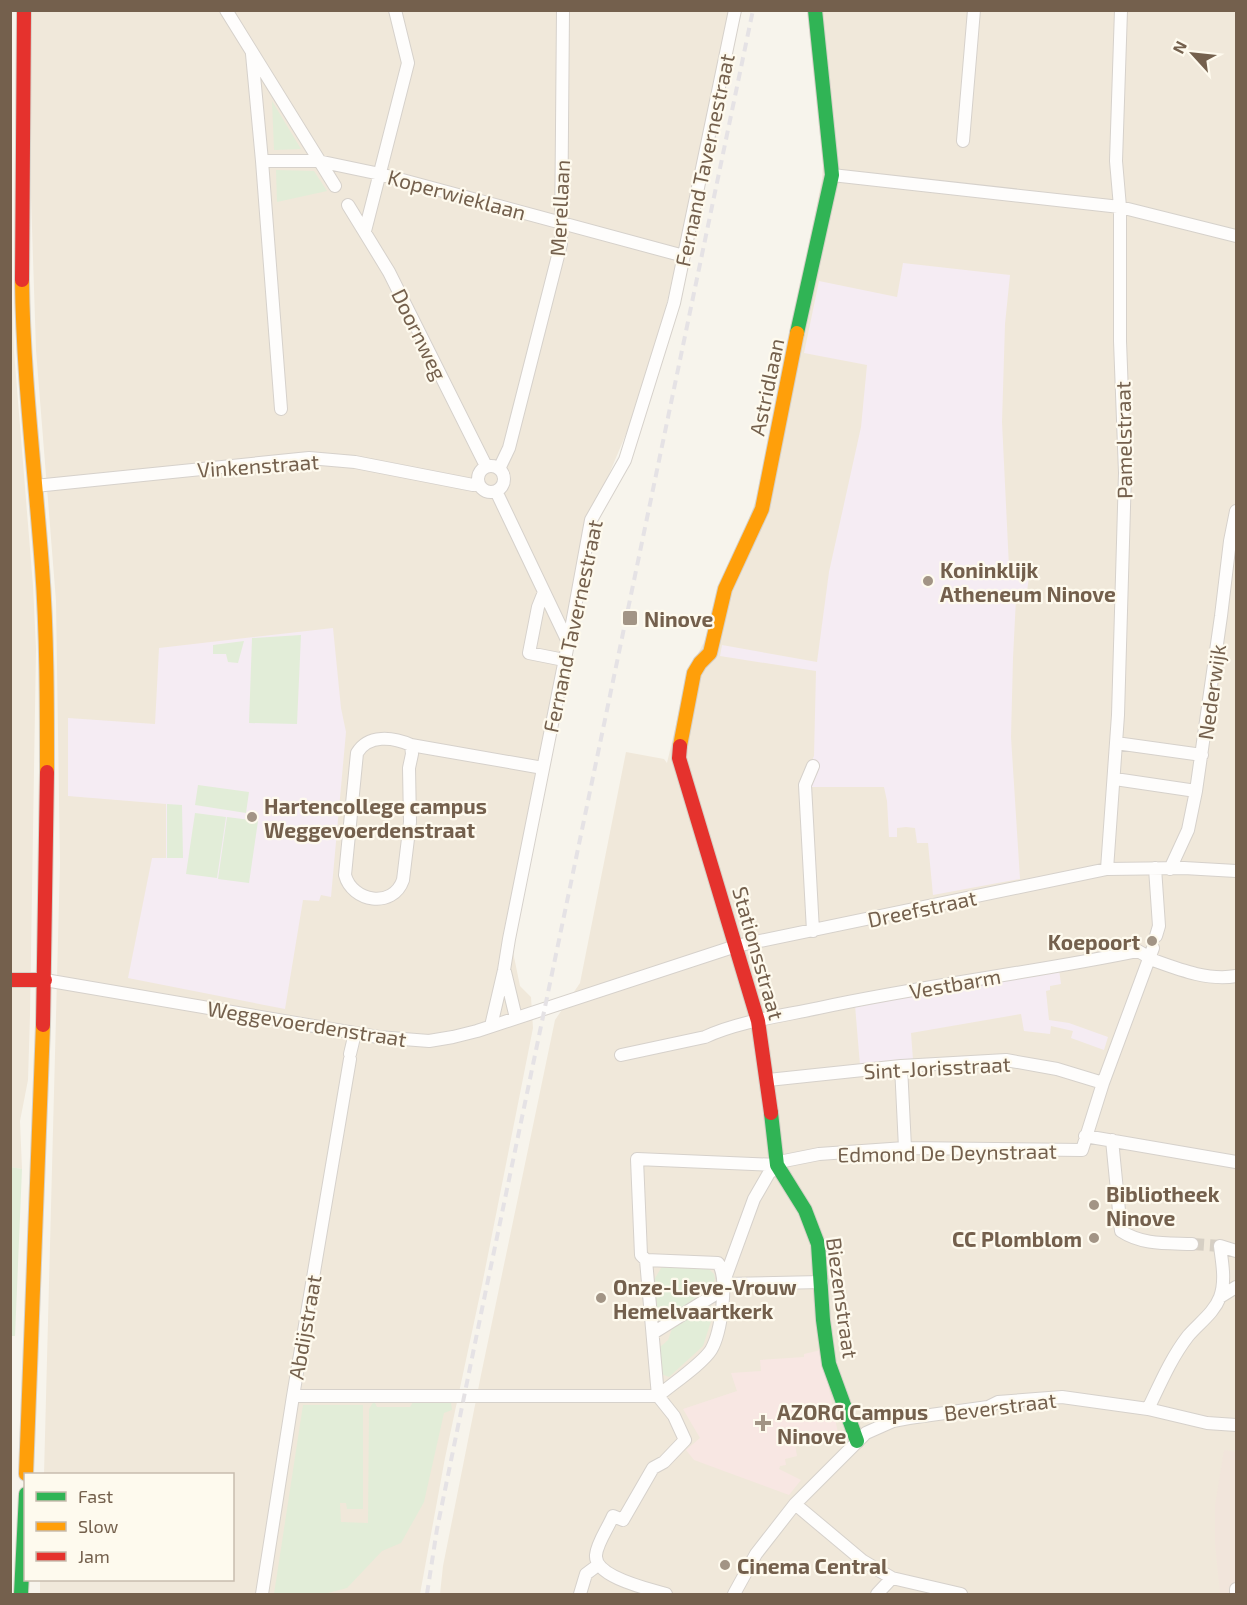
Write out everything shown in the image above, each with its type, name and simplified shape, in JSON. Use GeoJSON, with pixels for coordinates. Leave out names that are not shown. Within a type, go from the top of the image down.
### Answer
{"type":"FeatureCollection","features":[{"type":"Feature","properties":{"kind":"main road"},"geometry":{"type":"LineString","coordinates":[[24,10],[22,304],[28,414],[42,568],[47,705],[45,980],[26,1473]]}},
{"type":"Feature","properties":{"kind":"main road","name":"Astridlaan"},"geometry":{"type":"LineString","coordinates":[[679,758],[680,742],[694,674],[700,663],[710,653],[725,589],[762,509],[806,289],[832,175],[815,10]]}},
{"type":"Feature","properties":{"kind":"main road","name":"Stationsstraat"},"geometry":{"type":"LineString","coordinates":[[679,758],[758,1021],[768,1080],[777,1165]]}},
{"type":"Feature","properties":{"kind":"main road"},"geometry":{"type":"LineString","coordinates":[[10,981],[45,980]]}},
{"type":"Feature","properties":{"kind":"main road","name":"Biezenstraat"},"geometry":{"type":"LineString","coordinates":[[777,1165],[805,1210],[818,1244],[823,1320],[829,1364],[857,1441]]}},
{"type":"Feature","properties":{"kind":"main road"},"geometry":{"type":"LineString","coordinates":[[21,1594],[24,1534]]}},
{"type":"Feature","properties":{"kind":"street"},"geometry":{"type":"LineString","coordinates":[[226,10],[335,186]]}},
{"type":"Feature","properties":{"kind":"street"},"geometry":{"type":"LineString","coordinates":[[365,231],[408,63],[395,10]]}},
{"type":"Feature","properties":{"kind":"street","name":"Merellaan"},"geometry":{"type":"LineString","coordinates":[[493,467],[509,448],[561,244],[563,10]]}},
{"type":"Feature","properties":{"kind":"street","name":"Fernand Tavernestraat"},"geometry":{"type":"LineString","coordinates":[[491,1026],[504,970],[591,520],[625,460],[674,303],[735,10]]}},
{"type":"Feature","properties":{"kind":"street"},"geometry":{"type":"LineString","coordinates":[[963,141],[974,10]]}},
{"type":"Feature","properties":{"kind":"street","name":"Pamelstraat"},"geometry":{"type":"LineString","coordinates":[[1107,869],[1115,780],[1125,473],[1120,341],[1120,207],[1116,161],[1121,10]]}},
{"type":"Feature","properties":{"kind":"street"},"geometry":{"type":"LineString","coordinates":[[252,54],[280,409]]}},
{"type":"Feature","properties":{"kind":"street","name":"Koperwieklaan"},"geometry":{"type":"LineString","coordinates":[[262,161],[318,160],[380,174],[684,256]]}},
{"type":"Feature","properties":{"kind":"street"},"geometry":{"type":"LineString","coordinates":[[832,175],[1120,207],[1236,236]]}},
{"type":"Feature","properties":{"kind":"street","name":"Doornweg"},"geometry":{"type":"LineString","coordinates":[[348,205],[389,272],[493,467]]}},
{"type":"Feature","properties":{"kind":"street","name":"Vinkenstraat"},"geometry":{"type":"LineString","coordinates":[[35,486],[309,458],[355,462],[473,485],[478,484]]}},
{"type":"Feature","properties":{"kind":"street"},"geometry":{"type":"LineString","coordinates":[[493,467],[503,474],[504,481],[496,491],[489,492],[478,484],[477,477],[480,470],[493,467]]}},
{"type":"Feature","properties":{"kind":"street"},"geometry":{"type":"LineString","coordinates":[[496,491],[568,642]]}},
{"type":"Feature","properties":{"kind":"street","name":"Nederwijk"},"geometry":{"type":"LineString","coordinates":[[1170,869],[1188,830],[1196,791],[1236,511]]}},
{"type":"Feature","properties":{"kind":"street"},"geometry":{"type":"LineString","coordinates":[[544,592],[538,607],[529,653],[564,660]]}},
{"type":"Feature","properties":{"kind":"street"},"geometry":{"type":"LineString","coordinates":[[411,745],[410,822],[403,880],[399,889],[391,896],[379,899],[357,894],[350,887],[345,875],[357,753],[366,742],[373,740],[402,741],[411,745],[543,768]]}},
{"type":"Feature","properties":{"kind":"street"},"geometry":{"type":"LineString","coordinates":[[1116,743],[1202,754]]}},
{"type":"Feature","properties":{"kind":"street"},"geometry":{"type":"LineString","coordinates":[[813,766],[805,785],[813,931]]}},
{"type":"Feature","properties":{"kind":"street"},"geometry":{"type":"LineString","coordinates":[[1115,780],[1196,791]]}},
{"type":"Feature","properties":{"kind":"street"},"geometry":{"type":"LineString","coordinates":[[1155,868],[1159,926],[1086,1136],[1236,1162]]}},
{"type":"Feature","properties":{"kind":"street","name":"Dreefstraat"},"geometry":{"type":"LineString","coordinates":[[736,946],[1107,869],[1236,871]]}},
{"type":"Feature","properties":{"kind":"street","name":"Weggevoerdenstraat"},"geometry":{"type":"LineString","coordinates":[[45,980],[378,1037],[429,1041],[491,1026],[736,946]]}},
{"type":"Feature","properties":{"kind":"street","name":"Vestbarm"},"geometry":{"type":"LineString","coordinates":[[621,1055],[758,1021],[867,998],[1153,948],[1191,973],[1222,978],[1236,976]]}},
{"type":"Feature","properties":{"kind":"street","name":"Fernand Tavernestraat"},"geometry":{"type":"LineString","coordinates":[[504,970],[516,1018]]}},
{"type":"Feature","properties":{"kind":"street","name":"Abdijstraat"},"geometry":{"type":"LineString","coordinates":[[262,1594],[292,1396],[355,1033]]}},
{"type":"Feature","properties":{"kind":"street","name":"Sint-Jorisstraat"},"geometry":{"type":"LineString","coordinates":[[768,1080],[901,1066],[1006,1060],[1057,1069],[1103,1083]]}},
{"type":"Feature","properties":{"kind":"street"},"geometry":{"type":"LineString","coordinates":[[901,1066],[905,1148]]}},
{"type":"Feature","properties":{"kind":"street","name":"Edmond De Deynstraat"},"geometry":{"type":"LineString","coordinates":[[646,1260],[641,1255],[637,1159],[777,1165],[784,1161],[819,1154],[905,1148],[1082,1150],[1086,1136]]}},
{"type":"Feature","properties":{"kind":"street"},"geometry":{"type":"LineString","coordinates":[[1112,1140],[1121,1231],[1132,1238],[1147,1242],[1192,1244]]}},
{"type":"Feature","properties":{"kind":"street"},"geometry":{"type":"LineString","coordinates":[[653,1333],[714,1295],[723,1285],[754,1199],[769,1173],[777,1165]]}},
{"type":"Feature","properties":{"kind":"street"},"geometry":{"type":"LineString","coordinates":[[1148,1409],[1172,1361],[1188,1336],[1207,1317],[1220,1297],[1223,1277],[1220,1246],[1236,1251]]}},
{"type":"Feature","properties":{"kind":"street"},"geometry":{"type":"LineString","coordinates":[[292,1396],[658,1396],[698,1363],[711,1349],[722,1312],[723,1270],[718,1263],[646,1260],[658,1396],[674,1416],[685,1440],[664,1462],[653,1468],[623,1520],[613,1516],[596,1555],[598,1565],[608,1574],[666,1594]]}},
{"type":"Feature","properties":{"kind":"street"},"geometry":{"type":"LineString","coordinates":[[723,1285],[822,1282]]}},
{"type":"Feature","properties":{"kind":"street"},"geometry":{"type":"LineString","coordinates":[[1220,1297],[1236,1287]]}},
{"type":"Feature","properties":{"kind":"street","name":"Beverstraat"},"geometry":{"type":"LineString","coordinates":[[734,1594],[756,1554],[795,1504],[866,1433],[893,1421],[988,1407],[998,1402],[1062,1397],[1148,1409],[1207,1423],[1236,1425]]}},
{"type":"Feature","properties":{"kind":"street"},"geometry":{"type":"LineString","coordinates":[[795,1504],[863,1561],[892,1578],[961,1594]]}},
{"type":"Feature","properties":{"kind":"street"},"geometry":{"type":"LineString","coordinates":[[580,1594],[586,1575],[598,1565]]}},
{"type":"Feature","properties":{"kind":"street"},"geometry":{"type":"LineString","coordinates":[[877,1594],[892,1578]]}},
{"type":"Feature","properties":{"kind":"street"},"geometry":{"type":"LineString","coordinates":[[1236,1589],[1236,1594]]}},
{"type":"Feature","properties":{"kind":"shaded area"},"geometry":{"type":"Polygon","coordinates":[[[31,11],[730,11],[661,327],[631,422],[597,503],[598,524],[512,947],[520,986],[531,997],[533,1028],[445,1458],[420,1594],[40,1594],[40,1581],[234,1581],[234,1473],[44,1473],[60,863],[56,601],[36,350],[31,197],[31,11]]]}},
{"type":"Feature","properties":{"kind":"shaded area"},"geometry":{"type":"Polygon","coordinates":[[[809,11],[1236,11],[1236,1594],[440,1594],[443,1566],[481,1375],[555,1020],[580,983],[626,752],[664,759],[667,763],[688,673],[704,642],[761,486],[822,179],[824,150],[809,11]]]}},
{"type":"Feature","properties":{"kind":"shaded area"},"geometry":{"type":"Polygon","coordinates":[[[10,245],[14,352],[36,649],[30,1015],[28,1080],[20,1121],[22,1169],[10,1167],[10,245]]]}},
{"type":"Feature","properties":{"kind":"shaded area","name":"Koninklijk Atheneum Ninove"},"geometry":{"type":"Polygon","coordinates":[[[903,263],[1010,275],[1005,324],[1002,422],[1009,567],[1030,570],[1026,598],[1016,598],[1013,658],[1011,737],[1020,879],[933,895],[928,843],[917,843],[915,828],[897,828],[897,837],[889,837],[884,787],[811,787],[810,765],[814,756],[816,671],[720,656],[722,645],[817,662],[829,572],[861,427],[867,365],[804,353],[819,281],[897,297],[903,263]]]}},
{"type":"Feature","properties":{"kind":"shaded area","name":"Hartencollege campus Weggevoerdenstraat"},"geometry":{"type":"Polygon","coordinates":[[[333,628],[341,708],[346,732],[331,897],[321,895],[319,901],[303,900],[285,1009],[128,978],[152,858],[166,858],[166,804],[68,796],[68,718],[155,724],[159,648],[333,628]]]}},
{"type":"Feature","properties":{"kind":"shaded area"},"geometry":{"type":"Polygon","coordinates":[[[1059,969],[1061,984],[1050,986],[1050,990],[1046,991],[1049,1020],[1069,1023],[1108,1037],[1104,1050],[1071,1038],[1073,1031],[1051,1026],[1050,1034],[1024,1031],[1021,1014],[911,1033],[913,1060],[860,1065],[855,1005],[1059,969]]]}},
{"type":"Feature","properties":{"kind":"shaded area","name":"AZORG Campus Ninove"},"geometry":{"type":"Polygon","coordinates":[[[821,1350],[839,1438],[795,1444],[797,1456],[785,1459],[786,1465],[780,1466],[779,1469],[801,1480],[789,1495],[694,1460],[686,1450],[700,1438],[683,1409],[737,1391],[731,1373],[761,1371],[760,1360],[804,1357],[804,1354],[821,1350]]]}},
{"type":"Feature","properties":{"kind":"shaded area"},"geometry":{"type":"Polygon","coordinates":[[[1224,1450],[1236,1452],[1236,1594],[1220,1594],[1215,1544],[1215,1505],[1224,1450]]]}},
{"type":"Feature","properties":{"kind":"green space"},"geometry":{"type":"Polygon","coordinates":[[[272,101],[301,149],[274,150],[272,101]]]}},
{"type":"Feature","properties":{"kind":"green space"},"geometry":{"type":"Polygon","coordinates":[[[276,170],[314,171],[327,191],[277,202],[276,170]]]}},
{"type":"Feature","properties":{"kind":"green space"},"geometry":{"type":"Polygon","coordinates":[[[301,635],[297,724],[249,723],[252,638],[301,635]]]}},
{"type":"Feature","properties":{"kind":"green space"},"geometry":{"type":"Polygon","coordinates":[[[244,641],[238,663],[228,662],[226,654],[213,654],[213,645],[244,641]]]}},
{"type":"Feature","properties":{"kind":"green space"},"geometry":{"type":"Polygon","coordinates":[[[198,785],[249,792],[246,813],[195,805],[198,785]]]}},
{"type":"Feature","properties":{"kind":"green space"},"geometry":{"type":"Polygon","coordinates":[[[167,804],[182,805],[183,858],[167,858],[167,804]]]}},
{"type":"Feature","properties":{"kind":"green space"},"geometry":{"type":"Polygon","coordinates":[[[195,813],[226,817],[217,878],[186,874],[195,813]]]}},
{"type":"Feature","properties":{"kind":"green space"},"geometry":{"type":"Polygon","coordinates":[[[227,817],[258,821],[249,883],[218,879],[227,817]]]}},
{"type":"Feature","properties":{"kind":"green space"},"geometry":{"type":"Polygon","coordinates":[[[11,1167],[22,1169],[15,1336],[11,1336],[11,1167]]]}},
{"type":"Feature","properties":{"kind":"green space"},"geometry":{"type":"Polygon","coordinates":[[[663,1265],[708,1268],[714,1274],[715,1279],[712,1287],[666,1318],[657,1315],[655,1278],[663,1265]]]}},
{"type":"Feature","properties":{"kind":"green space"},"geometry":{"type":"Polygon","coordinates":[[[708,1306],[715,1309],[703,1346],[669,1377],[661,1374],[659,1348],[668,1340],[672,1329],[708,1306]]]}},
{"type":"Feature","properties":{"kind":"green space"},"geometry":{"type":"Polygon","coordinates":[[[415,1399],[435,1399],[451,1403],[452,1410],[444,1413],[424,1502],[401,1543],[382,1551],[347,1588],[324,1594],[274,1594],[303,1405],[363,1405],[363,1509],[347,1509],[346,1503],[340,1503],[341,1522],[368,1523],[369,1409],[374,1401],[377,1407],[410,1407],[415,1399]]]}},
{"type":"Feature","properties":{"kind":"tunnel"},"geometry":{"type":"LineString","coordinates":[[1192,1244],[1220,1246]]}},
{"type":"Feature","properties":{"kind":"railway"},"geometry":{"type":"LineString","coordinates":[[427,1594],[437,1529],[482,1309],[753,10]]}},
{"type":"Feature","properties":{"kind":"traffic: fast"},"geometry":{"type":"LineString","coordinates":[[797,333],[832,175],[815,10]]}},
{"type":"Feature","properties":{"kind":"traffic: fast"},"geometry":{"type":"LineString","coordinates":[[771,1113],[777,1165],[805,1210],[818,1244],[823,1320],[829,1364],[857,1441]]}},
{"type":"Feature","properties":{"kind":"traffic: fast"},"geometry":{"type":"LineString","coordinates":[[21,1594],[24,1534]]}},
{"type":"Feature","properties":{"kind":"traffic: slow"},"geometry":{"type":"LineString","coordinates":[[22,280],[27,388],[44,593],[47,772]]}},
{"type":"Feature","properties":{"kind":"traffic: slow"},"geometry":{"type":"LineString","coordinates":[[680,746],[694,673],[710,653],[725,589],[762,509],[797,333]]}},
{"type":"Feature","properties":{"kind":"traffic: slow"},"geometry":{"type":"LineString","coordinates":[[26,1473],[43,1025]]}},
{"type":"Feature","properties":{"kind":"traffic: jam"},"geometry":{"type":"LineString","coordinates":[[22,280],[24,10]]}},
{"type":"Feature","properties":{"kind":"traffic: jam"},"geometry":{"type":"LineString","coordinates":[[680,746],[679,758],[758,1021],[771,1113]]}},
{"type":"Feature","properties":{"kind":"traffic: jam"},"geometry":{"type":"LineString","coordinates":[[43,1025],[47,772]]}},
{"type":"Feature","properties":{"kind":"traffic: jam"},"geometry":{"type":"LineString","coordinates":[[10,980],[45,980]]}},
{"type":"Feature","properties":{"kind":"place","name":"Koninklijk Atheneum Ninove"},"geometry":{"type":"Point","coordinates":[928,581]}},
{"type":"Feature","properties":{"kind":"place","name":"Ninove"},"geometry":{"type":"Point","coordinates":[630,618]}},
{"type":"Feature","properties":{"kind":"place","name":"Hartencollege campus Weggevoerdenstraat"},"geometry":{"type":"Point","coordinates":[252,817]}},
{"type":"Feature","properties":{"kind":"place","name":"Koepoort"},"geometry":{"type":"Point","coordinates":[1152,941]}},
{"type":"Feature","properties":{"kind":"place","name":"Bibliotheek Ninove"},"geometry":{"type":"Point","coordinates":[1094,1205]}},
{"type":"Feature","properties":{"kind":"place","name":"CC Plomblom"},"geometry":{"type":"Point","coordinates":[1094,1238]}},
{"type":"Feature","properties":{"kind":"place","name":"Onze-Lieve-Vrouw Hemelvaartkerk"},"geometry":{"type":"Point","coordinates":[601,1298]}},
{"type":"Feature","properties":{"kind":"place","name":"AZORG Campus Ninove"},"geometry":{"type":"Point","coordinates":[763,1423]}},
{"type":"Feature","properties":{"kind":"place","name":"Cinema Central"},"geometry":{"type":"Point","coordinates":[725,1565]}}]}
